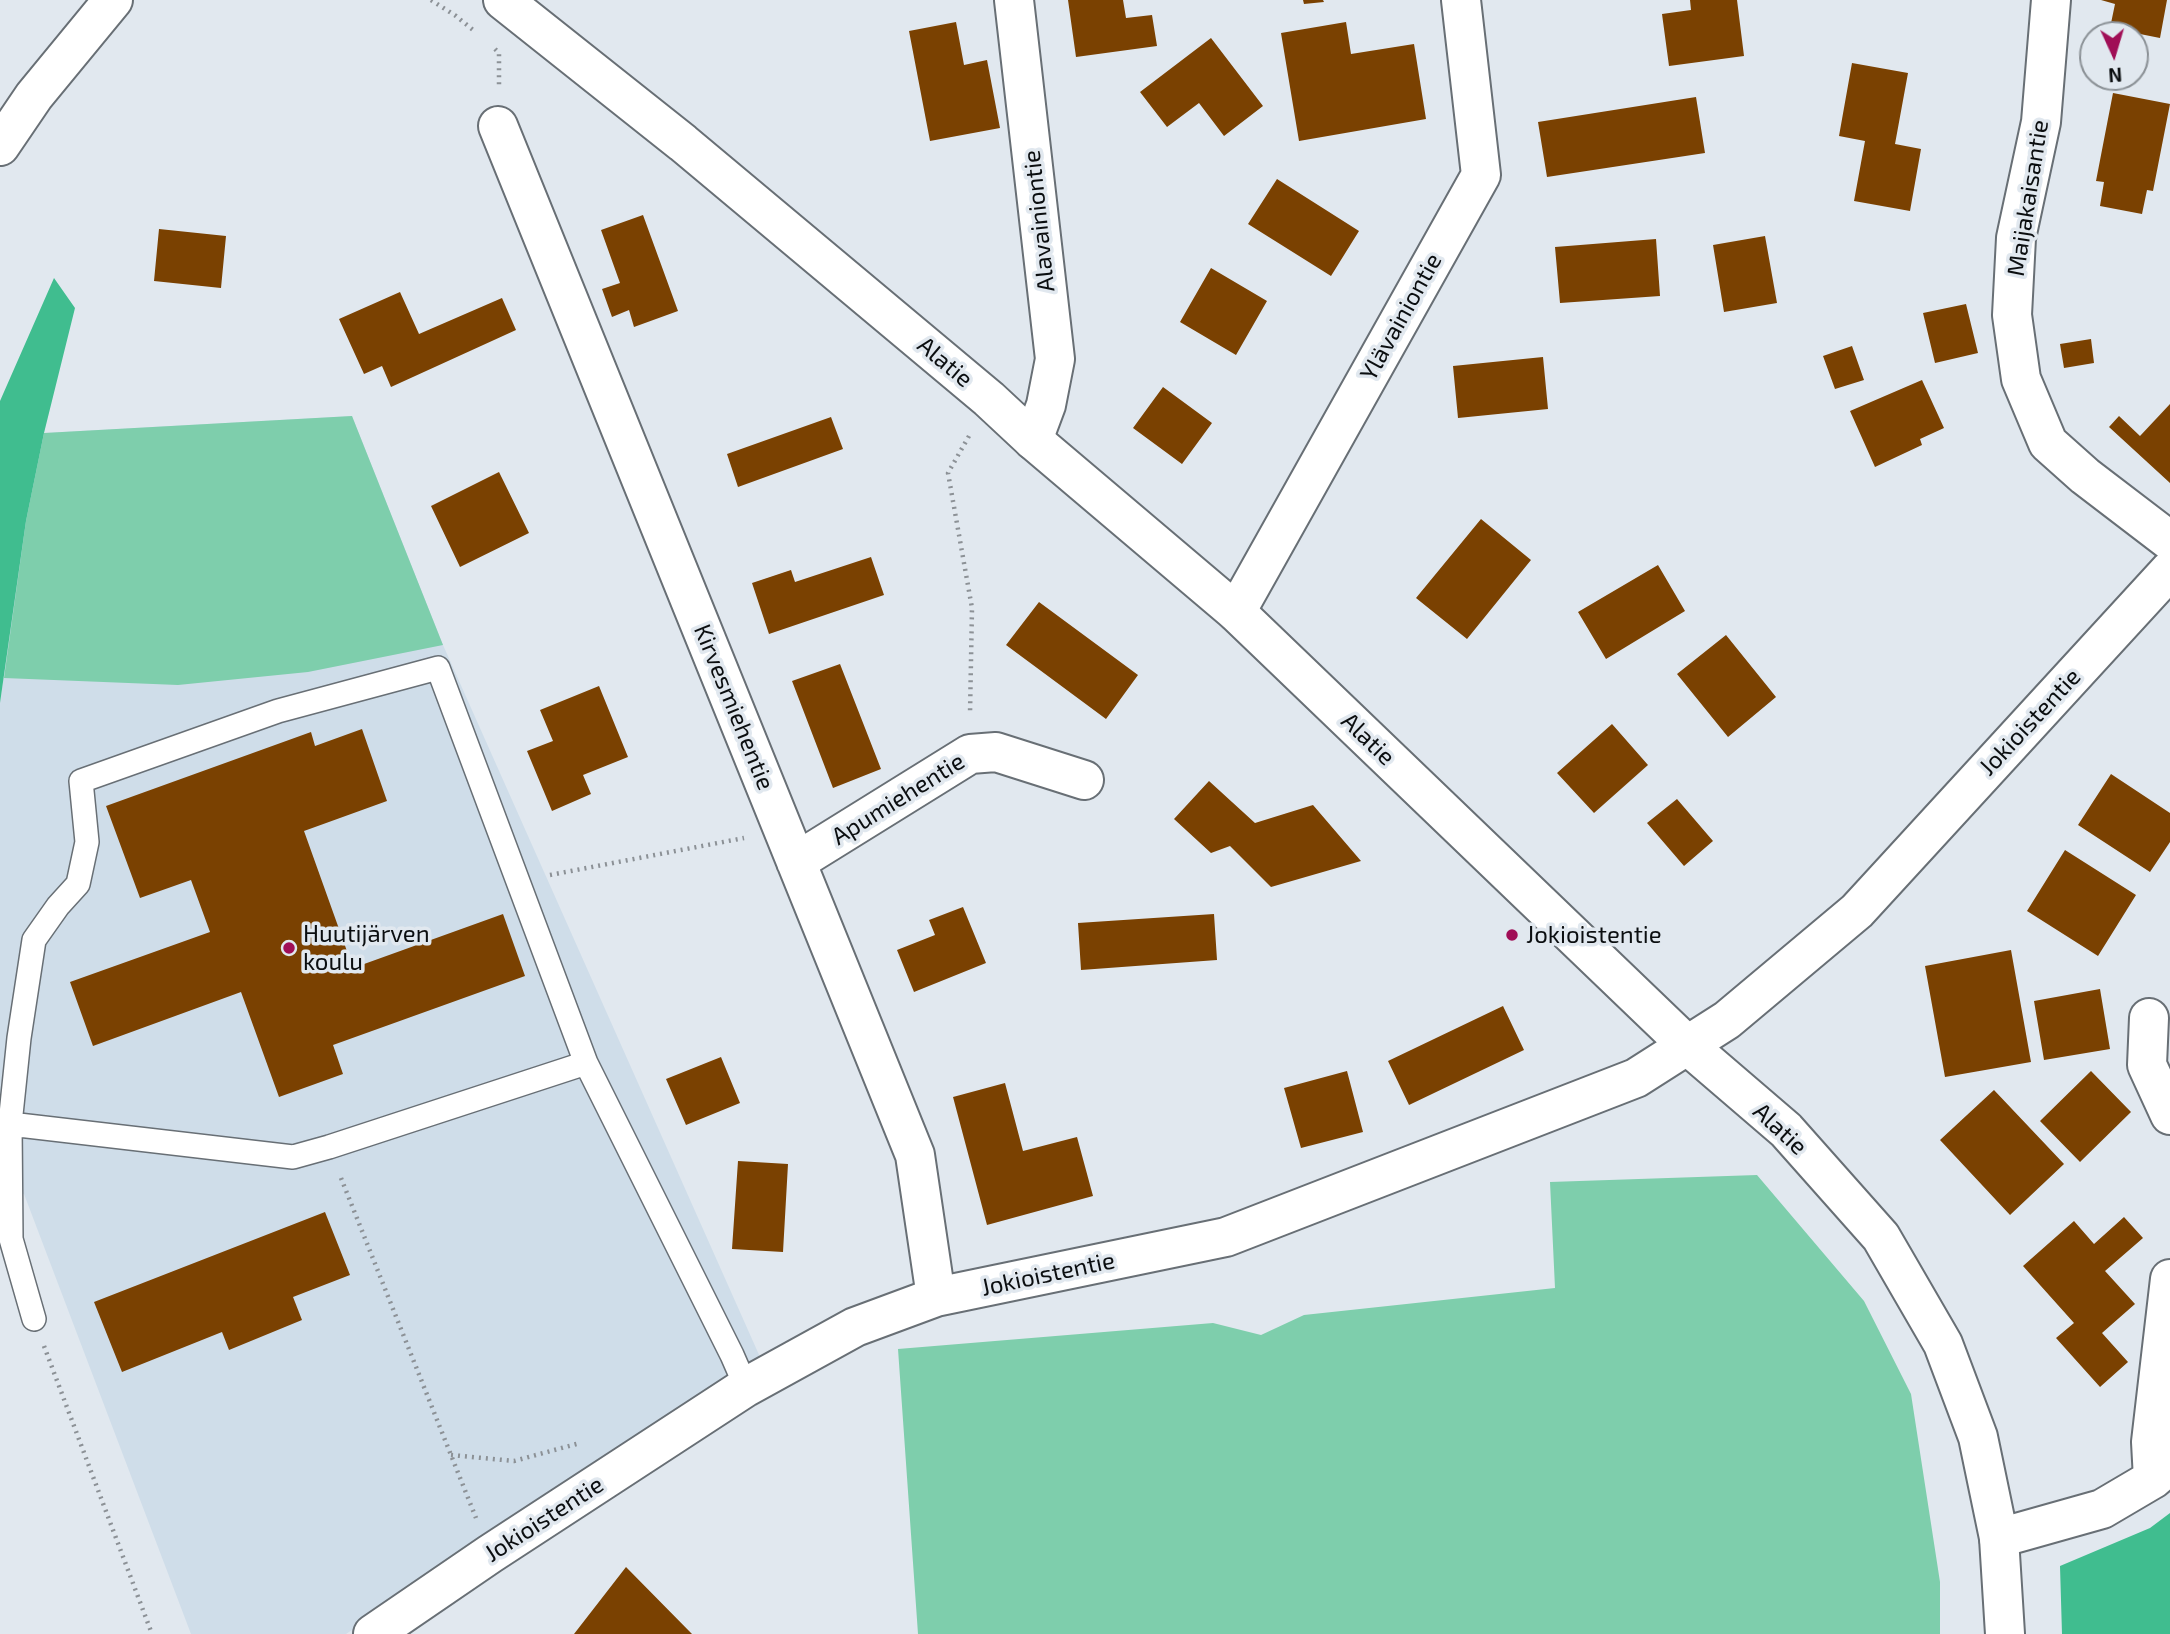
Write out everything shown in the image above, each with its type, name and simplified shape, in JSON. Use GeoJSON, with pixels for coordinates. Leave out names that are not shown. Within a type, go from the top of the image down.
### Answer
{"type":"FeatureCollection","features":[{"type":"Feature","properties":{"kind":"street"},"geometry":{"type":"LineString","coordinates":[[0,146],[34,96],[113,0]]}},
{"type":"Feature","properties":{"kind":"street","name":"Alatie"},"geometry":{"type":"LineString","coordinates":[[503,0],[683,142],[989,399],[1033,440],[1236,612],[1687,1045],[1786,1130],[1881,1237],[1942,1344],[1978,1437],[1999,1538],[2006,1634]]}},
{"type":"Feature","properties":{"kind":"street","name":"Alavainiontie"},"geometry":{"type":"LineString","coordinates":[[1014,0],[1055,359],[1046,405],[1033,440]]}},
{"type":"Feature","properties":{"kind":"street","name":"Ylävainiontie"},"geometry":{"type":"LineString","coordinates":[[1236,612],[1481,175],[1461,0]]}},
{"type":"Feature","properties":{"kind":"street","name":"Maijakaisantie"},"geometry":{"type":"LineString","coordinates":[[2051,0],[2041,122],[2017,238],[2012,315],[2021,379],[2048,443],[2085,477],[2170,541]]}},
{"type":"Feature","properties":{"kind":"street","name":"Kirvesmiehentie"},"geometry":{"type":"LineString","coordinates":[[498,126],[915,1155],[936,1297]]}},
{"type":"Feature","properties":{"kind":"street","name":"Jokioistentie"},"geometry":{"type":"LineString","coordinates":[[373,1634],[490,1554],[746,1387],[855,1327],[936,1297],[1226,1237],[1636,1078],[1727,1020],[1857,911],[2170,570]]}},
{"type":"Feature","properties":{"kind":"street","name":"Apumiehentie"},"geometry":{"type":"LineString","coordinates":[[790,846],[970,754],[996,752],[1084,780]]}},
{"type":"Feature","properties":{"kind":"street"},"geometry":{"type":"LineString","coordinates":[[2150,1018],[2147,1065],[2170,1115]]}},
{"type":"Feature","properties":{"kind":"street"},"geometry":{"type":"LineString","coordinates":[[1999,1538],[2102,1509],[2161,1472],[2151,1441],[2170,1279]]}},
{"type":"Feature","properties":{"kind":"lane"},"geometry":{"type":"LineString","coordinates":[[34,1319],[11,1239],[10,1124],[19,1038],[34,940],[58,906],[78,884],[87,842],[81,781],[278,711],[438,668],[586,1063],[746,1387]]}},
{"type":"Feature","properties":{"kind":"lane"},"geometry":{"type":"LineString","coordinates":[[10,1124],[293,1157],[586,1063]]}},
{"type":"Feature","properties":{"kind":"path"},"geometry":{"type":"LineString","coordinates":[[431,0],[456,16],[482,38]]}},
{"type":"Feature","properties":{"kind":"path"},"geometry":{"type":"LineString","coordinates":[[491,45],[499,52],[498,126]]}},
{"type":"Feature","properties":{"kind":"path"},"geometry":{"type":"LineString","coordinates":[[970,754],[972,608],[948,473],[989,399]]}},
{"type":"Feature","properties":{"kind":"path"},"geometry":{"type":"LineString","coordinates":[[518,881],[790,846]]}},
{"type":"Feature","properties":{"kind":"path"},"geometry":{"type":"LineString","coordinates":[[329,1147],[490,1554]]}},
{"type":"Feature","properties":{"kind":"path"},"geometry":{"type":"LineString","coordinates":[[34,1319],[152,1634]]}},
{"type":"Feature","properties":{"kind":"path"},"geometry":{"type":"LineString","coordinates":[[451,1455],[514,1461],[578,1445],[589,1438]]}},
{"type":"Feature","properties":{"kind":"shaded area","name":"Huutijärven koulu"},"geometry":{"type":"Polygon","coordinates":[[[352,416],[443,645],[760,1357],[346,1634],[191,1634],[24,1194],[0,1192],[0,703],[26,521],[44,433],[352,416]]]}},
{"type":"Feature","properties":{"kind":"green space"},"geometry":{"type":"Polygon","coordinates":[[[54,278],[75,308],[44,433],[26,521],[0,703],[0,401],[54,278]]]}},
{"type":"Feature","properties":{"kind":"green space"},"geometry":{"type":"Polygon","coordinates":[[[352,416],[443,645],[308,672],[178,685],[4,678],[26,521],[44,433],[352,416]]]}},
{"type":"Feature","properties":{"kind":"green space"},"geometry":{"type":"Polygon","coordinates":[[[1757,1175],[1864,1301],[1911,1394],[1940,1582],[1940,1634],[918,1634],[898,1349],[1213,1323],[1261,1335],[1304,1315],[1555,1288],[1550,1182],[1757,1175]]]}},
{"type":"Feature","properties":{"kind":"green space"},"geometry":{"type":"Polygon","coordinates":[[[2170,1513],[2170,1634],[2062,1634],[2060,1566],[2150,1528],[2170,1513]]]}},
{"type":"Feature","properties":{"kind":"building"},"geometry":{"type":"Polygon","coordinates":[[[1068,0],[1123,0],[1126,18],[1152,15],[1157,46],[1076,57],[1068,0]]]}},
{"type":"Feature","properties":{"kind":"building"},"geometry":{"type":"Polygon","coordinates":[[[1303,0],[1323,0],[1324,2],[1304,4],[1303,0]]]}},
{"type":"Feature","properties":{"kind":"building"},"geometry":{"type":"Polygon","coordinates":[[[1690,0],[1737,0],[1744,56],[1669,66],[1662,14],[1691,10],[1690,0]]]}},
{"type":"Feature","properties":{"kind":"building"},"geometry":{"type":"Polygon","coordinates":[[[2101,0],[2167,0],[2160,38],[2149,36],[2149,21],[2111,21],[2115,4],[2101,0]]]}},
{"type":"Feature","properties":{"kind":"building"},"geometry":{"type":"Polygon","coordinates":[[[956,22],[964,65],[987,60],[1000,128],[930,141],[909,31],[956,22]]]}},
{"type":"Feature","properties":{"kind":"building"},"geometry":{"type":"Polygon","coordinates":[[[1346,22],[1351,54],[1414,44],[1426,119],[1299,141],[1281,33],[1346,22]]]}},
{"type":"Feature","properties":{"kind":"building"},"geometry":{"type":"Polygon","coordinates":[[[1211,38],[1263,106],[1224,136],[1199,103],[1167,127],[1140,92],[1211,38]]]}},
{"type":"Feature","properties":{"kind":"building"},"geometry":{"type":"Polygon","coordinates":[[[1852,63],[1908,73],[1895,144],[1921,149],[1910,211],[1854,201],[1865,141],[1839,136],[1852,63]]]}},
{"type":"Feature","properties":{"kind":"building"},"geometry":{"type":"Polygon","coordinates":[[[2113,93],[2170,104],[2153,191],[2147,190],[2142,214],[2100,206],[2104,182],[2096,181],[2113,93]]]}},
{"type":"Feature","properties":{"kind":"building"},"geometry":{"type":"Polygon","coordinates":[[[1696,97],[1705,153],[1547,177],[1538,122],[1696,97]]]}},
{"type":"Feature","properties":{"kind":"building"},"geometry":{"type":"Polygon","coordinates":[[[1277,179],[1359,231],[1331,276],[1248,224],[1277,179]]]}},
{"type":"Feature","properties":{"kind":"building"},"geometry":{"type":"Polygon","coordinates":[[[643,215],[678,311],[634,327],[629,310],[612,317],[602,289],[620,283],[601,230],[643,215]]]}},
{"type":"Feature","properties":{"kind":"building"},"geometry":{"type":"Polygon","coordinates":[[[159,229],[226,236],[221,288],[154,281],[159,229]]]}},
{"type":"Feature","properties":{"kind":"building"},"geometry":{"type":"Polygon","coordinates":[[[1765,236],[1777,303],[1724,312],[1713,245],[1765,236]]]}},
{"type":"Feature","properties":{"kind":"building"},"geometry":{"type":"Polygon","coordinates":[[[1656,239],[1660,296],[1560,303],[1555,247],[1656,239]]]}},
{"type":"Feature","properties":{"kind":"building"},"geometry":{"type":"Polygon","coordinates":[[[1211,268],[1267,301],[1236,355],[1180,322],[1211,268]]]}},
{"type":"Feature","properties":{"kind":"building"},"geometry":{"type":"Polygon","coordinates":[[[400,292],[419,334],[502,298],[516,330],[391,387],[382,366],[364,374],[339,319],[400,292]]]}},
{"type":"Feature","properties":{"kind":"building"},"geometry":{"type":"Polygon","coordinates":[[[1966,304],[1978,353],[1935,363],[1923,313],[1966,304]]]}},
{"type":"Feature","properties":{"kind":"building"},"geometry":{"type":"Polygon","coordinates":[[[2091,339],[2094,363],[2064,368],[2060,344],[2091,339]]]}},
{"type":"Feature","properties":{"kind":"building"},"geometry":{"type":"Polygon","coordinates":[[[1852,346],[1864,380],[1835,389],[1823,356],[1852,346]]]}},
{"type":"Feature","properties":{"kind":"building"},"geometry":{"type":"Polygon","coordinates":[[[1543,357],[1548,409],[1458,418],[1453,366],[1543,357]]]}},
{"type":"Feature","properties":{"kind":"building"},"geometry":{"type":"Polygon","coordinates":[[[1922,380],[1944,428],[1920,439],[1922,445],[1875,467],[1850,411],[1922,380]]]}},
{"type":"Feature","properties":{"kind":"building"},"geometry":{"type":"Polygon","coordinates":[[[1163,387],[1212,423],[1182,464],[1133,428],[1163,387]]]}},
{"type":"Feature","properties":{"kind":"building"},"geometry":{"type":"Polygon","coordinates":[[[2170,404],[2170,483],[2109,427],[2119,416],[2140,436],[2170,404]]]}},
{"type":"Feature","properties":{"kind":"building"},"geometry":{"type":"Polygon","coordinates":[[[831,417],[843,449],[738,487],[727,454],[831,417]]]}},
{"type":"Feature","properties":{"kind":"building"},"geometry":{"type":"Polygon","coordinates":[[[499,472],[529,533],[460,567],[431,506],[499,472]]]}},
{"type":"Feature","properties":{"kind":"building"},"geometry":{"type":"Polygon","coordinates":[[[1481,519],[1531,560],[1467,639],[1416,598],[1481,519]]]}},
{"type":"Feature","properties":{"kind":"building"},"geometry":{"type":"Polygon","coordinates":[[[871,557],[884,595],[769,634],[752,583],[791,570],[795,582],[871,557]]]}},
{"type":"Feature","properties":{"kind":"building"},"geometry":{"type":"Polygon","coordinates":[[[1658,565],[1685,611],[1606,659],[1578,612],[1658,565]]]}},
{"type":"Feature","properties":{"kind":"building"},"geometry":{"type":"Polygon","coordinates":[[[1039,602],[1138,675],[1106,719],[1006,645],[1039,602]]]}},
{"type":"Feature","properties":{"kind":"building"},"geometry":{"type":"Polygon","coordinates":[[[1726,635],[1776,697],[1728,737],[1677,674],[1726,635]]]}},
{"type":"Feature","properties":{"kind":"building"},"geometry":{"type":"Polygon","coordinates":[[[840,664],[881,769],[833,788],[792,681],[840,664]]]}},
{"type":"Feature","properties":{"kind":"building"},"geometry":{"type":"Polygon","coordinates":[[[599,686],[628,757],[583,775],[591,794],[552,811],[527,751],[553,741],[540,710],[599,686]]]}},
{"type":"Feature","properties":{"kind":"building"},"geometry":{"type":"Polygon","coordinates":[[[1612,724],[1648,765],[1594,813],[1557,773],[1612,724]]]}},
{"type":"Feature","properties":{"kind":"building"},"geometry":{"type":"Polygon","coordinates":[[[362,729],[387,801],[304,831],[353,968],[503,914],[525,976],[333,1045],[343,1074],[279,1097],[241,992],[93,1046],[70,982],[210,932],[191,880],[140,898],[106,806],[311,732],[315,746],[362,729]]]}},
{"type":"Feature","properties":{"kind":"building"},"geometry":{"type":"Polygon","coordinates":[[[2111,774],[2170,813],[2170,842],[2150,872],[2078,825],[2111,774]]]}},
{"type":"Feature","properties":{"kind":"building"},"geometry":{"type":"Polygon","coordinates":[[[1209,781],[1255,823],[1313,805],[1361,861],[1271,887],[1230,846],[1211,853],[1174,819],[1209,781]]]}},
{"type":"Feature","properties":{"kind":"building"},"geometry":{"type":"Polygon","coordinates":[[[1677,799],[1713,841],[1684,866],[1647,823],[1677,799]]]}},
{"type":"Feature","properties":{"kind":"building"},"geometry":{"type":"Polygon","coordinates":[[[2065,850],[2136,895],[2098,956],[2027,911],[2065,850]]]}},
{"type":"Feature","properties":{"kind":"building"},"geometry":{"type":"Polygon","coordinates":[[[963,907],[986,963],[914,992],[897,950],[935,935],[929,920],[963,907]]]}},
{"type":"Feature","properties":{"kind":"building"},"geometry":{"type":"Polygon","coordinates":[[[1214,914],[1217,960],[1081,970],[1078,923],[1214,914]]]}},
{"type":"Feature","properties":{"kind":"building"},"geometry":{"type":"Polygon","coordinates":[[[2011,950],[2031,1062],[1945,1077],[1925,966],[2011,950]]]}},
{"type":"Feature","properties":{"kind":"building"},"geometry":{"type":"Polygon","coordinates":[[[2100,989],[2110,1049],[2044,1060],[2034,1001],[2100,989]]]}},
{"type":"Feature","properties":{"kind":"building"},"geometry":{"type":"Polygon","coordinates":[[[1503,1006],[1524,1050],[1409,1105],[1388,1061],[1503,1006]]]}},
{"type":"Feature","properties":{"kind":"building"},"geometry":{"type":"Polygon","coordinates":[[[721,1057],[740,1103],[686,1125],[666,1079],[721,1057]]]}},
{"type":"Feature","properties":{"kind":"building"},"geometry":{"type":"Polygon","coordinates":[[[1347,1071],[1363,1132],[1301,1148],[1284,1088],[1347,1071]]]}},
{"type":"Feature","properties":{"kind":"building"},"geometry":{"type":"Polygon","coordinates":[[[2091,1071],[2131,1112],[2080,1162],[2040,1121],[2091,1071]]]}},
{"type":"Feature","properties":{"kind":"building"},"geometry":{"type":"Polygon","coordinates":[[[1005,1083],[1023,1151],[1077,1137],[1093,1196],[987,1225],[953,1097],[1005,1083]]]}},
{"type":"Feature","properties":{"kind":"building"},"geometry":{"type":"Polygon","coordinates":[[[1994,1090],[2064,1164],[2010,1215],[1940,1140],[1994,1090]]]}},
{"type":"Feature","properties":{"kind":"building"},"geometry":{"type":"Polygon","coordinates":[[[738,1161],[788,1164],[783,1252],[732,1249],[738,1161]]]}},
{"type":"Feature","properties":{"kind":"building"},"geometry":{"type":"Polygon","coordinates":[[[325,1212],[350,1275],[293,1297],[302,1320],[229,1350],[222,1332],[122,1372],[94,1302],[325,1212]]]}},
{"type":"Feature","properties":{"kind":"building"},"geometry":{"type":"Polygon","coordinates":[[[2124,1217],[2143,1238],[2105,1271],[2135,1304],[2102,1333],[2128,1362],[2100,1387],[2056,1338],[2074,1323],[2023,1266],[2074,1221],[2094,1244],[2124,1217]]]}},
{"type":"Feature","properties":{"kind":"building"},"geometry":{"type":"Polygon","coordinates":[[[626,1567],[692,1634],[574,1634],[626,1567]]]}},
{"type":"Feature","properties":{"kind":"place","name":"Jokioistentie"},"geometry":{"type":"Point","coordinates":[1512,935]}},
{"type":"Feature","properties":{"kind":"place","name":"Huutijärven koulu"},"geometry":{"type":"Point","coordinates":[289,948]}}]}
